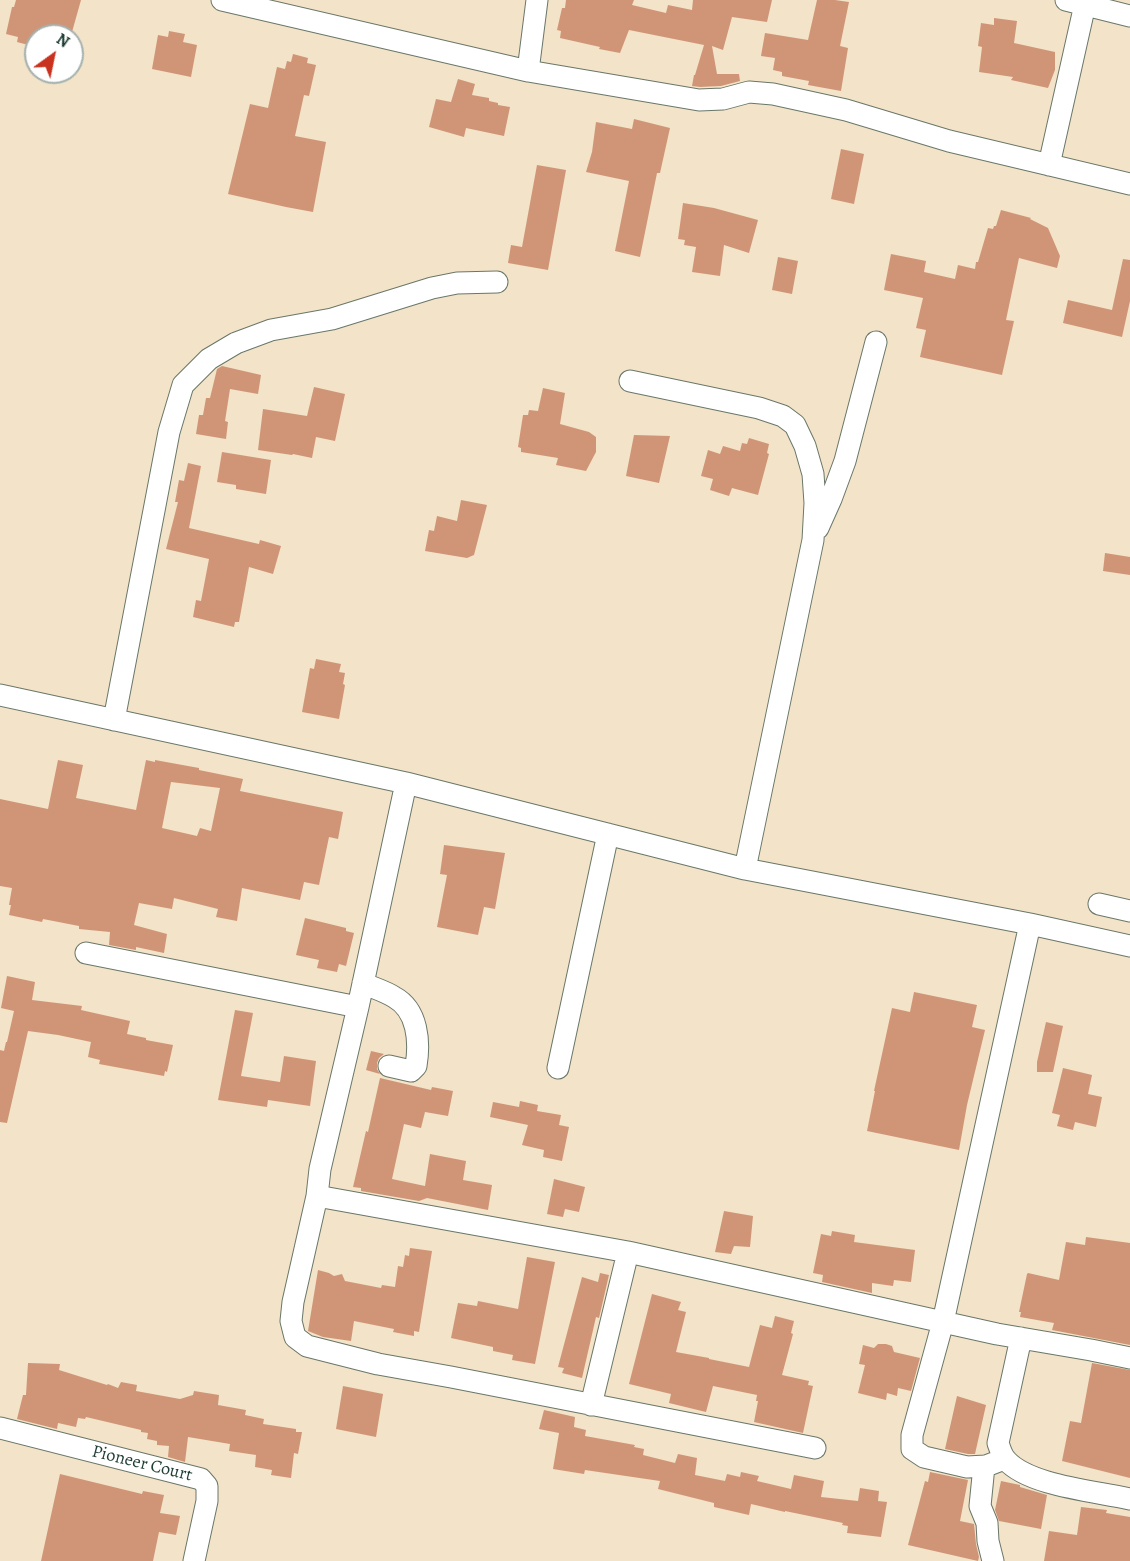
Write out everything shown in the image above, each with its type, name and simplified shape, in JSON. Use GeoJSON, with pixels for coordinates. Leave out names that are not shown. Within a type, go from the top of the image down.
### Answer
{"type":"FeatureCollection","features":[{"type":"Feature","properties":{"kind":"street"},"geometry":{"type":"LineString","coordinates":[[222,0],[528,71],[699,100],[723,99],[750,92],[773,94],[846,110],[949,141],[1130,184]]}},
{"type":"Feature","properties":{"kind":"street"},"geometry":{"type":"LineString","coordinates":[[528,71],[537,0]]}},
{"type":"Feature","properties":{"kind":"street"},"geometry":{"type":"LineString","coordinates":[[1049,165],[1079,1],[1130,16]]}},
{"type":"Feature","properties":{"kind":"street"},"geometry":{"type":"LineString","coordinates":[[114,720],[169,432],[183,385],[208,359],[236,343],[271,330],[332,319],[432,288],[457,283],[497,282]]}},
{"type":"Feature","properties":{"kind":"street"},"geometry":{"type":"LineString","coordinates":[[813,540],[845,461],[876,342]]}},
{"type":"Feature","properties":{"kind":"street"},"geometry":{"type":"LineString","coordinates":[[630,381],[759,408],[783,416],[795,425],[805,446],[813,474],[815,503],[813,540],[745,869]]}},
{"type":"Feature","properties":{"kind":"street"},"geometry":{"type":"LineString","coordinates":[[0,695],[406,783],[745,869],[1030,924],[1130,946]]}},
{"type":"Feature","properties":{"kind":"street"},"geometry":{"type":"LineString","coordinates":[[406,783],[320,1169],[317,1196],[291,1321],[295,1337],[307,1346],[378,1364],[815,1448]]}},
{"type":"Feature","properties":{"kind":"street"},"geometry":{"type":"LineString","coordinates":[[558,1068],[608,834]]}},
{"type":"Feature","properties":{"kind":"street"},"geometry":{"type":"LineString","coordinates":[[1099,904],[1130,911]]}},
{"type":"Feature","properties":{"kind":"street"},"geometry":{"type":"LineString","coordinates":[[1004,1459],[984,1466],[967,1467],[924,1457],[912,1449],[912,1435],[943,1322],[1030,924]]}},
{"type":"Feature","properties":{"kind":"street"},"geometry":{"type":"LineString","coordinates":[[86,952],[358,1006]]}},
{"type":"Feature","properties":{"kind":"street"},"geometry":{"type":"LineString","coordinates":[[363,983],[395,997],[407,1006],[414,1020],[417,1034],[416,1066],[411,1071],[389,1066]]}},
{"type":"Feature","properties":{"kind":"street"},"geometry":{"type":"LineString","coordinates":[[317,1196],[628,1252],[997,1334],[1130,1358]]}},
{"type":"Feature","properties":{"kind":"street"},"geometry":{"type":"LineString","coordinates":[[591,1405],[628,1252]]}},
{"type":"Feature","properties":{"kind":"street"},"geometry":{"type":"LineString","coordinates":[[1021,1338],[998,1443],[1004,1459],[1021,1473],[1059,1485],[1130,1499]]}},
{"type":"Feature","properties":{"kind":"street","name":"Pioneer Court"},"geometry":{"type":"LineString","coordinates":[[0,1428],[201,1479],[207,1486],[207,1501],[194,1561]]}},
{"type":"Feature","properties":{"kind":"street"},"geometry":{"type":"LineString","coordinates":[[984,1466],[980,1506],[987,1523],[988,1541],[993,1561]]}},
{"type":"Feature","properties":{"kind":"building"},"geometry":{"type":"Polygon","coordinates":[[[16,0],[81,0],[74,24],[24,24],[24,44],[17,42],[18,37],[6,34],[12,7],[16,0]]]}},
{"type":"Feature","properties":{"kind":"building"},"geometry":{"type":"Polygon","coordinates":[[[566,0],[634,0],[632,5],[666,13],[668,5],[692,10],[693,0],[772,0],[767,22],[732,17],[723,50],[712,46],[717,74],[739,74],[740,81],[721,86],[700,87],[692,86],[704,45],[629,30],[620,53],[560,38],[561,31],[557,30],[566,0]]]}},
{"type":"Feature","properties":{"kind":"building"},"geometry":{"type":"Polygon","coordinates":[[[817,0],[849,2],[840,46],[848,48],[841,91],[808,85],[809,81],[782,76],[782,72],[773,70],[775,58],[761,56],[765,33],[808,40],[817,0]]]}},
{"type":"Feature","properties":{"kind":"building"},"geometry":{"type":"Polygon","coordinates":[[[994,18],[1017,21],[1014,43],[1055,52],[1055,70],[1048,88],[1011,80],[1013,77],[979,72],[982,47],[978,46],[981,23],[994,25],[994,18]]]}},
{"type":"Feature","properties":{"kind":"building"},"geometry":{"type":"Polygon","coordinates":[[[169,31],[185,34],[183,42],[197,45],[191,77],[152,69],[158,35],[168,37],[169,31]]]}},
{"type":"Feature","properties":{"kind":"building"},"geometry":{"type":"Polygon","coordinates":[[[293,54],[308,58],[307,63],[316,65],[309,96],[304,95],[295,136],[326,142],[313,212],[228,194],[250,104],[268,108],[277,67],[285,69],[287,61],[291,62],[293,54]]]}},
{"type":"Feature","properties":{"kind":"building"},"geometry":{"type":"Polygon","coordinates":[[[458,79],[475,84],[472,95],[489,98],[489,101],[498,103],[498,105],[510,107],[504,136],[466,128],[464,137],[429,127],[436,99],[451,102],[458,79]]]}},
{"type":"Feature","properties":{"kind":"building"},"geometry":{"type":"Polygon","coordinates":[[[634,119],[670,128],[660,173],[657,173],[640,257],[615,251],[629,181],[586,172],[592,152],[596,122],[632,129],[634,119]]]}},
{"type":"Feature","properties":{"kind":"building"},"geometry":{"type":"Polygon","coordinates":[[[841,149],[864,154],[854,204],[831,199],[841,149]]]}},
{"type":"Feature","properties":{"kind":"building"},"geometry":{"type":"Polygon","coordinates":[[[537,165],[566,170],[548,270],[508,263],[511,245],[522,247],[537,165]]]}},
{"type":"Feature","properties":{"kind":"building"},"geometry":{"type":"Polygon","coordinates":[[[683,203],[714,208],[758,220],[749,253],[724,245],[720,276],[692,272],[696,247],[684,245],[685,240],[678,239],[683,203]]]}},
{"type":"Feature","properties":{"kind":"building"},"geometry":{"type":"Polygon","coordinates":[[[1001,210],[1031,218],[1048,228],[1060,256],[1057,268],[1019,258],[1006,320],[1014,321],[1002,375],[920,357],[926,330],[916,328],[923,298],[884,290],[891,254],[926,261],[924,272],[955,279],[958,265],[975,269],[988,228],[993,229],[996,226],[1001,210]]]}},
{"type":"Feature","properties":{"kind":"building"},"geometry":{"type":"Polygon","coordinates":[[[778,257],[798,261],[792,294],[772,290],[778,257]]]}},
{"type":"Feature","properties":{"kind":"building"},"geometry":{"type":"Polygon","coordinates":[[[1123,259],[1130,260],[1130,301],[1122,337],[1063,323],[1068,300],[1112,310],[1123,259]]]}},
{"type":"Feature","properties":{"kind":"building"},"geometry":{"type":"Polygon","coordinates":[[[222,366],[261,375],[258,394],[230,389],[225,421],[228,422],[226,439],[196,434],[199,415],[203,415],[206,398],[210,398],[217,369],[222,366]]]}},
{"type":"Feature","properties":{"kind":"building"},"geometry":{"type":"Polygon","coordinates":[[[314,387],[345,394],[335,441],[316,437],[312,458],[258,450],[263,409],[307,416],[314,387]]]}},
{"type":"Feature","properties":{"kind":"building"},"geometry":{"type":"Polygon","coordinates":[[[543,388],[565,393],[560,424],[589,432],[596,437],[596,452],[586,471],[556,465],[558,458],[521,452],[521,448],[518,447],[523,415],[528,415],[529,410],[538,411],[543,388]]]}},
{"type":"Feature","properties":{"kind":"building"},"geometry":{"type":"Polygon","coordinates":[[[634,435],[670,436],[659,483],[626,476],[634,435]]]}},
{"type":"Feature","properties":{"kind":"building"},"geometry":{"type":"Polygon","coordinates":[[[749,438],[769,444],[767,453],[769,454],[758,495],[732,488],[729,496],[710,490],[713,479],[701,476],[708,450],[720,454],[723,446],[740,451],[742,443],[747,444],[749,438]]]}},
{"type":"Feature","properties":{"kind":"building"},"geometry":{"type":"Polygon","coordinates":[[[222,452],[271,460],[266,494],[236,489],[236,485],[217,482],[222,452]]]}},
{"type":"Feature","properties":{"kind":"building"},"geometry":{"type":"Polygon","coordinates":[[[188,463],[201,466],[189,528],[259,544],[260,540],[281,546],[273,574],[249,567],[239,622],[235,622],[234,627],[193,617],[196,600],[201,601],[209,559],[166,549],[178,502],[175,502],[179,480],[184,481],[188,463]]]}},
{"type":"Feature","properties":{"kind":"building"},"geometry":{"type":"Polygon","coordinates":[[[461,500],[487,505],[474,555],[467,558],[425,551],[429,530],[434,531],[437,516],[457,521],[461,500]]]}},
{"type":"Feature","properties":{"kind":"building"},"geometry":{"type":"Polygon","coordinates":[[[1105,553],[1130,557],[1130,575],[1103,571],[1105,553]]]}},
{"type":"Feature","properties":{"kind":"building"},"geometry":{"type":"Polygon","coordinates":[[[316,659],[341,664],[339,672],[345,673],[339,719],[302,712],[310,668],[314,669],[316,659]]]}},
{"type":"Feature","properties":{"kind":"building"},"geometry":{"type":"Polygon","coordinates":[[[58,760],[83,765],[76,798],[136,810],[146,760],[155,762],[155,760],[243,779],[240,791],[343,812],[338,839],[329,837],[319,885],[304,882],[300,900],[242,888],[237,921],[216,917],[218,909],[174,898],[172,909],[139,903],[134,925],[167,934],[164,953],[136,947],[136,950],[109,945],[110,932],[79,929],[79,926],[9,915],[12,888],[0,886],[0,799],[48,809],[58,760]],[[171,782],[162,828],[197,836],[200,828],[211,831],[220,788],[171,782]]]}},
{"type":"Feature","properties":{"kind":"building"},"geometry":{"type":"Polygon","coordinates":[[[444,845],[505,853],[495,909],[484,907],[478,935],[437,927],[447,875],[440,874],[444,845]]]}},
{"type":"Feature","properties":{"kind":"building"},"geometry":{"type":"Polygon","coordinates":[[[305,918],[346,928],[346,931],[354,933],[346,966],[339,964],[337,972],[317,968],[319,960],[296,955],[305,918]]]}},
{"type":"Feature","properties":{"kind":"building"},"geometry":{"type":"Polygon","coordinates":[[[7,976],[35,982],[32,1000],[82,1006],[81,1010],[130,1021],[127,1034],[173,1045],[167,1072],[165,1071],[164,1076],[99,1064],[100,1060],[88,1057],[91,1042],[28,1031],[7,1123],[0,1122],[0,1050],[4,1051],[14,1011],[1,1008],[7,976]]]}},
{"type":"Feature","properties":{"kind":"building"},"geometry":{"type":"Polygon","coordinates":[[[914,992],[977,1005],[972,1027],[985,1030],[959,1150],[867,1131],[892,1008],[910,1012],[914,992]]]}},
{"type":"Feature","properties":{"kind":"building"},"geometry":{"type":"Polygon","coordinates":[[[235,1010],[253,1013],[241,1076],[280,1082],[284,1056],[316,1061],[310,1106],[268,1100],[267,1107],[218,1100],[235,1010]]]}},
{"type":"Feature","properties":{"kind":"building"},"geometry":{"type":"Polygon","coordinates":[[[1046,1022],[1063,1026],[1053,1072],[1037,1072],[1037,1062],[1046,1022]]]}},
{"type":"Feature","properties":{"kind":"building"},"geometry":{"type":"Polygon","coordinates":[[[371,1051],[384,1054],[377,1063],[380,1074],[366,1070],[371,1051]]]}},
{"type":"Feature","properties":{"kind":"building"},"geometry":{"type":"Polygon","coordinates":[[[1063,1068],[1092,1075],[1088,1094],[1102,1097],[1096,1127],[1075,1122],[1073,1130],[1057,1126],[1060,1115],[1052,1113],[1063,1068]]]}},
{"type":"Feature","properties":{"kind":"building"},"geometry":{"type":"Polygon","coordinates":[[[380,1078],[431,1090],[432,1087],[453,1091],[448,1116],[425,1112],[421,1128],[404,1124],[392,1179],[425,1186],[430,1154],[466,1161],[463,1180],[492,1185],[488,1210],[427,1198],[419,1201],[361,1191],[361,1188],[353,1187],[380,1078]]]}},
{"type":"Feature","properties":{"kind":"building"},"geometry":{"type":"Polygon","coordinates":[[[520,1101],[538,1105],[537,1111],[561,1115],[559,1125],[569,1127],[562,1161],[543,1157],[544,1150],[522,1145],[528,1125],[490,1117],[493,1102],[519,1107],[520,1101]]]}},
{"type":"Feature","properties":{"kind":"building"},"geometry":{"type":"Polygon","coordinates":[[[554,1179],[585,1187],[579,1212],[565,1209],[563,1217],[547,1214],[554,1179]]]}},
{"type":"Feature","properties":{"kind":"building"},"geometry":{"type":"Polygon","coordinates":[[[724,1211],[753,1216],[750,1247],[734,1246],[731,1254],[715,1252],[724,1211]]]}},
{"type":"Feature","properties":{"kind":"building"},"geometry":{"type":"Polygon","coordinates":[[[832,1231],[855,1235],[854,1242],[915,1250],[911,1282],[894,1280],[893,1286],[872,1283],[872,1293],[822,1282],[823,1275],[813,1273],[821,1234],[831,1236],[832,1231]]]}},
{"type":"Feature","properties":{"kind":"building"},"geometry":{"type":"Polygon","coordinates":[[[1086,1237],[1130,1243],[1130,1345],[1052,1330],[1054,1323],[1020,1317],[1027,1274],[1059,1280],[1066,1242],[1085,1245],[1086,1237]]]}},
{"type":"Feature","properties":{"kind":"building"},"geometry":{"type":"Polygon","coordinates":[[[410,1248],[432,1251],[419,1332],[414,1331],[414,1336],[393,1332],[394,1329],[354,1321],[351,1341],[323,1337],[308,1331],[318,1270],[334,1276],[342,1274],[345,1281],[381,1288],[382,1285],[395,1287],[398,1266],[403,1267],[405,1255],[409,1256],[410,1248]]]}},
{"type":"Feature","properties":{"kind":"building"},"geometry":{"type":"Polygon","coordinates":[[[527,1257],[555,1262],[535,1364],[512,1360],[513,1355],[493,1351],[493,1347],[451,1338],[458,1303],[477,1306],[478,1301],[518,1309],[527,1257]]]}},
{"type":"Feature","properties":{"kind":"building"},"geometry":{"type":"Polygon","coordinates":[[[600,1273],[609,1275],[599,1318],[596,1317],[582,1378],[562,1373],[564,1368],[558,1367],[582,1277],[598,1282],[600,1273]]]}},
{"type":"Feature","properties":{"kind":"building"},"geometry":{"type":"Polygon","coordinates":[[[652,1294],[681,1302],[678,1310],[686,1312],[676,1352],[749,1367],[760,1325],[772,1328],[775,1316],[794,1321],[791,1333],[793,1334],[782,1375],[809,1381],[808,1385],[813,1386],[803,1433],[754,1422],[757,1395],[713,1386],[706,1412],[669,1403],[671,1394],[629,1384],[652,1294]]]}},
{"type":"Feature","properties":{"kind":"building"},"geometry":{"type":"Polygon","coordinates":[[[878,1344],[892,1346],[894,1352],[920,1358],[911,1391],[898,1388],[897,1396],[887,1393],[886,1400],[858,1393],[865,1365],[859,1364],[863,1345],[874,1348],[878,1344]]]}},
{"type":"Feature","properties":{"kind":"building"},"geometry":{"type":"Polygon","coordinates":[[[28,1363],[60,1364],[59,1370],[107,1385],[118,1388],[121,1382],[137,1385],[136,1391],[180,1399],[193,1395],[194,1391],[219,1395],[218,1405],[246,1410],[245,1415],[264,1419],[263,1424],[302,1432],[298,1454],[294,1453],[291,1478],[271,1475],[272,1470],[255,1467],[256,1455],[229,1451],[230,1444],[188,1437],[185,1462],[168,1457],[169,1446],[157,1445],[157,1441],[147,1439],[148,1433],[141,1432],[141,1430],[86,1417],[85,1419],[78,1418],[76,1427],[58,1423],[57,1429],[17,1419],[23,1395],[26,1395],[28,1363]]]}},
{"type":"Feature","properties":{"kind":"building"},"geometry":{"type":"Polygon","coordinates":[[[1092,1363],[1130,1370],[1130,1478],[1062,1461],[1070,1421],[1081,1423],[1092,1363]]]}},
{"type":"Feature","properties":{"kind":"building"},"geometry":{"type":"Polygon","coordinates":[[[343,1386],[383,1394],[376,1437],[336,1429],[343,1386]]]}},
{"type":"Feature","properties":{"kind":"building"},"geometry":{"type":"Polygon","coordinates":[[[957,1396],[986,1405],[975,1454],[945,1449],[957,1396]]]}},
{"type":"Feature","properties":{"kind":"building"},"geometry":{"type":"Polygon","coordinates":[[[544,1410],[575,1417],[574,1427],[586,1430],[585,1436],[635,1445],[634,1447],[644,1449],[643,1455],[675,1463],[678,1454],[697,1458],[695,1475],[725,1481],[727,1474],[740,1477],[741,1472],[759,1476],[757,1481],[791,1489],[794,1475],[824,1481],[821,1497],[858,1501],[860,1488],[879,1491],[878,1501],[887,1502],[881,1537],[847,1533],[848,1526],[842,1525],[843,1523],[751,1504],[749,1515],[714,1507],[714,1503],[658,1489],[660,1481],[585,1470],[584,1474],[553,1469],[559,1433],[539,1429],[544,1410]]]}},
{"type":"Feature","properties":{"kind":"building"},"geometry":{"type":"Polygon","coordinates":[[[930,1472],[968,1480],[960,1521],[974,1524],[978,1561],[908,1545],[925,1481],[928,1482],[930,1472]]]}},
{"type":"Feature","properties":{"kind":"building"},"geometry":{"type":"Polygon","coordinates":[[[60,1474],[142,1494],[143,1491],[164,1495],[160,1513],[180,1516],[176,1535],[159,1532],[153,1561],[41,1561],[60,1474]]]}},
{"type":"Feature","properties":{"kind":"building"},"geometry":{"type":"Polygon","coordinates":[[[1001,1481],[1047,1495],[1041,1529],[999,1521],[995,1510],[1001,1481]]]}},
{"type":"Feature","properties":{"kind":"building"},"geometry":{"type":"Polygon","coordinates":[[[1081,1507],[1107,1510],[1106,1513],[1130,1517],[1130,1561],[1044,1561],[1049,1531],[1077,1535],[1081,1507]]]}}]}
